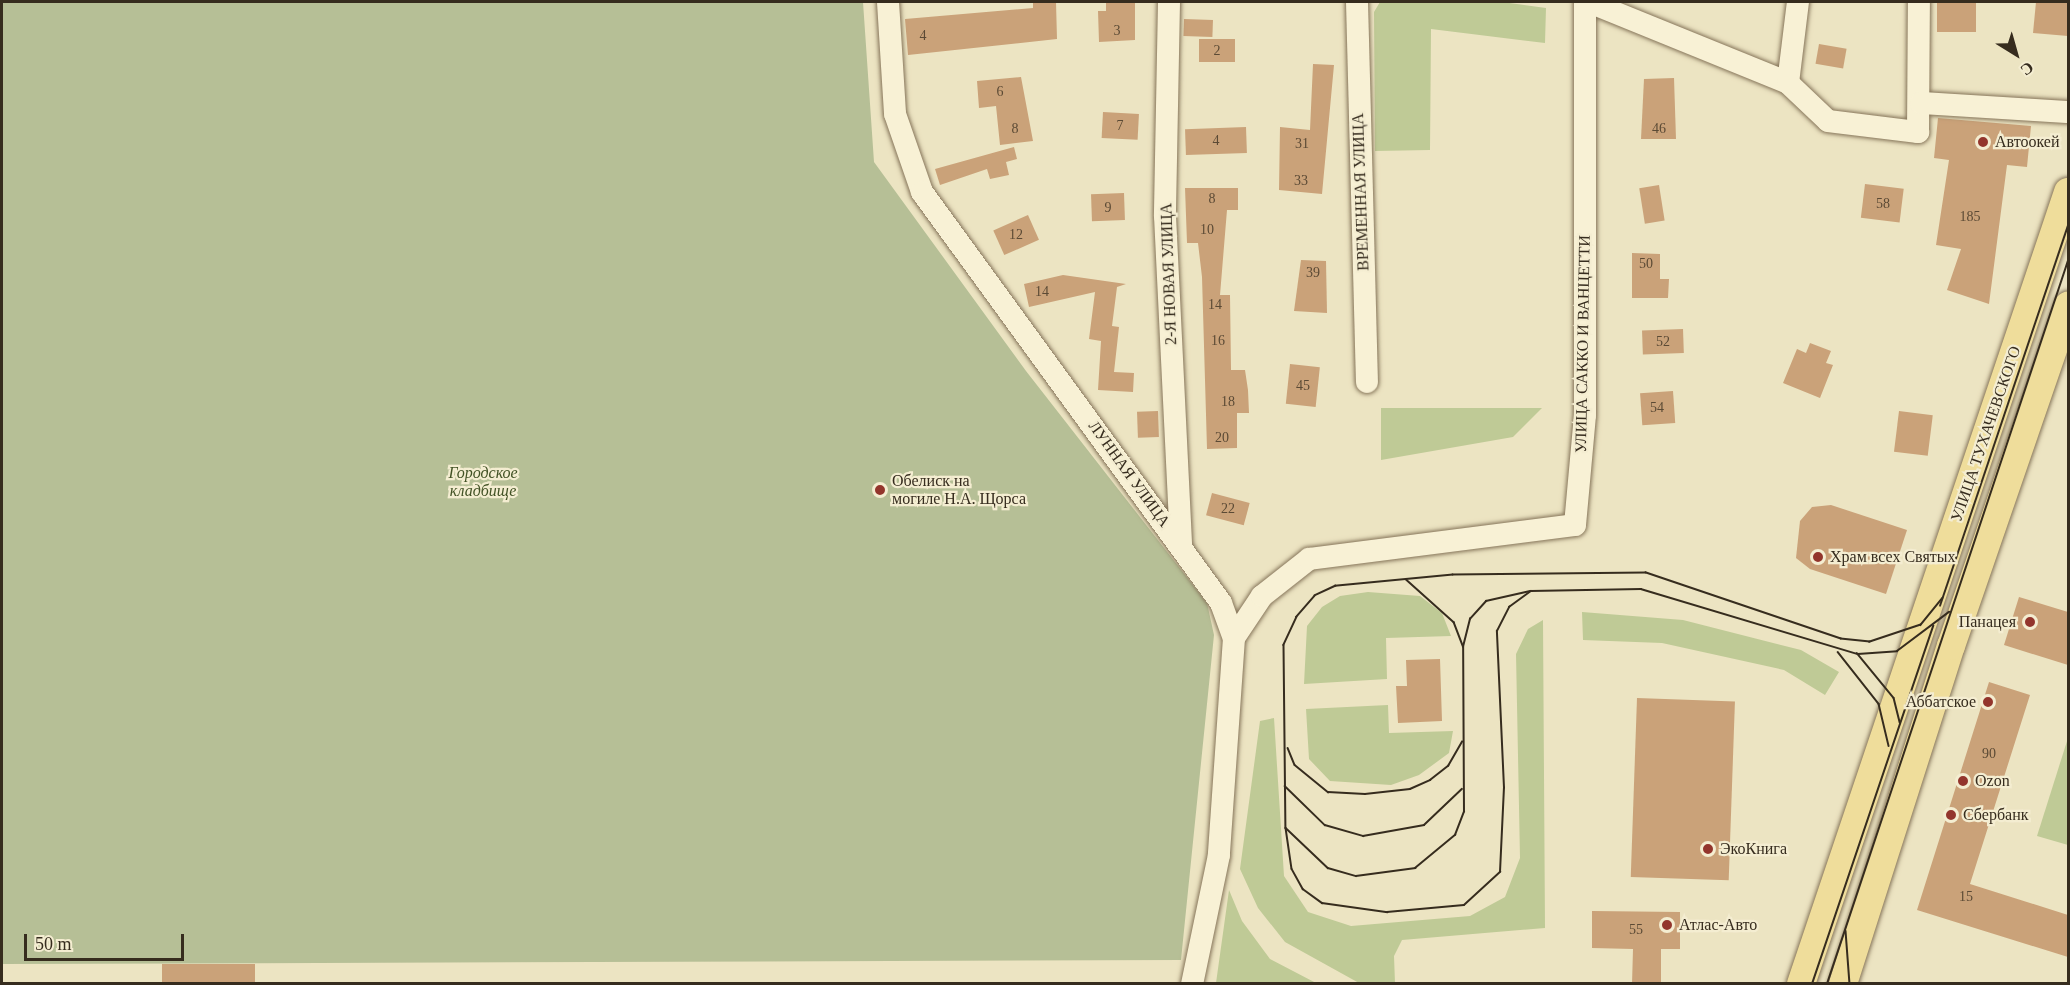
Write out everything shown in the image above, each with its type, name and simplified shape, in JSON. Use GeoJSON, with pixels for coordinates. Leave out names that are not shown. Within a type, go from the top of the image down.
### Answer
{"type":"FeatureCollection","features":[{"type":"Feature","properties":{"kind":"main road","name":"УЛИЦА ТУХАЧЕВСКОГО"},"geometry":{"type":"LineString","coordinates":[[1801,984],[2068,192]]}},
{"type":"Feature","properties":{"kind":"main road"},"geometry":{"type":"LineString","coordinates":[[1843,984],[1951,646],[2068,306]]}},
{"type":"Feature","properties":{"kind":"street","name":"ЛУННАЯ УЛИЦА"},"geometry":{"type":"LineString","coordinates":[[888,2],[895,114],[922,192],[1221,603],[1234,638],[1219,855],[1192,984]]}},
{"type":"Feature","properties":{"kind":"street","name":"2-Я НОВАЯ УЛИЦА"},"geometry":{"type":"LineString","coordinates":[[1169,2],[1165,216],[1181,546]]}},
{"type":"Feature","properties":{"kind":"street","name":"ВРЕМЕННАЯ УЛИЦА"},"geometry":{"type":"LineString","coordinates":[[1357,2],[1367,382]]}},
{"type":"Feature","properties":{"kind":"street"},"geometry":{"type":"LineString","coordinates":[[1587,2],[1788,83],[1828,121],[1918,132],[1921,103],[1914,40],[1919,2]]}},
{"type":"Feature","properties":{"kind":"street","name":"УЛИЦА САККО И ВАНЦЕТТИ"},"geometry":{"type":"LineString","coordinates":[[1234,638],[1262,596],[1309,559],[1575,525],[1585,415],[1587,2]]}},
{"type":"Feature","properties":{"kind":"street"},"geometry":{"type":"LineString","coordinates":[[1788,83],[1798,2]]}},
{"type":"Feature","properties":{"kind":"street"},"geometry":{"type":"LineString","coordinates":[[1921,103],[2068,112]]}},
{"type":"Feature","properties":{"kind":"green space","name":"Городское кладбище"},"geometry":{"type":"Polygon","coordinates":[[[2,2],[863,2],[874,162],[1026,371],[1207,603],[1214,635],[1181,960],[2,964],[2,2]]]}},
{"type":"Feature","properties":{"kind":"green space"},"geometry":{"type":"Polygon","coordinates":[[[1380,2],[1502,2],[1546,8],[1545,43],[1431,29],[1430,150],[1375,151],[1374,12],[1380,2]]]}},
{"type":"Feature","properties":{"kind":"green space"},"geometry":{"type":"Polygon","coordinates":[[[1381,408],[1542,408],[1513,437],[1381,460],[1381,408]]]}},
{"type":"Feature","properties":{"kind":"green space"},"geometry":{"type":"Polygon","coordinates":[[[1368,592],[1420,596],[1442,613],[1451,636],[1386,638],[1387,679],[1304,684],[1307,626],[1322,607],[1340,596],[1368,592]]]}},
{"type":"Feature","properties":{"kind":"green space"},"geometry":{"type":"Polygon","coordinates":[[[1582,612],[1683,620],[1801,650],[1839,672],[1825,695],[1784,670],[1662,643],[1583,640],[1582,612]]]}},
{"type":"Feature","properties":{"kind":"green space"},"geometry":{"type":"Polygon","coordinates":[[[1543,620],[1545,928],[1402,940],[1394,956],[1395,983],[1359,983],[1285,942],[1258,908],[1240,869],[1260,721],[1274,718],[1284,876],[1308,912],[1351,926],[1470,916],[1505,897],[1520,858],[1516,654],[1528,629],[1543,620]]]}},
{"type":"Feature","properties":{"kind":"green space"},"geometry":{"type":"Polygon","coordinates":[[[1388,705],[1389,733],[1453,731],[1449,753],[1419,775],[1391,785],[1330,781],[1309,759],[1306,709],[1388,705]]]}},
{"type":"Feature","properties":{"kind":"green space"},"geometry":{"type":"Polygon","coordinates":[[[2068,738],[2068,845],[2037,836],[2068,738]]]}},
{"type":"Feature","properties":{"kind":"green space"},"geometry":{"type":"Polygon","coordinates":[[[1229,890],[1242,921],[1270,959],[1316,983],[1216,983],[1229,890]]]}},
{"type":"Feature","properties":{"kind":"building"},"geometry":{"type":"Polygon","coordinates":[[[1033,2],[1056,2],[1057,39],[908,55],[905,19],[1033,8],[1033,2]]]}},
{"type":"Feature","properties":{"kind":"building"},"geometry":{"type":"Polygon","coordinates":[[[1106,2],[1135,2],[1135,40],[1099,42],[1098,11],[1106,11],[1106,2]]]}},
{"type":"Feature","properties":{"kind":"building"},"geometry":{"type":"Polygon","coordinates":[[[1937,2],[1976,2],[1976,32],[1937,32],[1937,2]]]}},
{"type":"Feature","properties":{"kind":"building"},"geometry":{"type":"Polygon","coordinates":[[[2036,2],[2068,2],[2068,36],[2033,33],[2036,2]]]}},
{"type":"Feature","properties":{"kind":"building"},"geometry":{"type":"Polygon","coordinates":[[[1184,19],[1213,20],[1212,37],[1183,36],[1184,19]]]}},
{"type":"Feature","properties":{"kind":"building"},"geometry":{"type":"Polygon","coordinates":[[[1199,39],[1235,39],[1235,62],[1199,62],[1199,39]]]}},
{"type":"Feature","properties":{"kind":"building"},"geometry":{"type":"Polygon","coordinates":[[[1819,44],[1847,49],[1843,69],[1816,64],[1819,44]]]}},
{"type":"Feature","properties":{"kind":"building"},"geometry":{"type":"Polygon","coordinates":[[[1313,64],[1334,65],[1322,194],[1279,190],[1280,127],[1310,130],[1313,64]]]}},
{"type":"Feature","properties":{"kind":"building"},"geometry":{"type":"Polygon","coordinates":[[[1021,77],[1033,141],[1000,145],[996,106],[979,108],[977,81],[1021,77]]]}},
{"type":"Feature","properties":{"kind":"building"},"geometry":{"type":"Polygon","coordinates":[[[1674,78],[1676,139],[1641,139],[1644,79],[1674,78]]]}},
{"type":"Feature","properties":{"kind":"building"},"geometry":{"type":"Polygon","coordinates":[[[1103,112],[1139,114],[1138,140],[1102,138],[1103,112]]]}},
{"type":"Feature","properties":{"kind":"building"},"geometry":{"type":"Polygon","coordinates":[[[1938,118],[2031,126],[2027,167],[2007,165],[1989,304],[1947,290],[1961,249],[1936,245],[1949,160],[1934,158],[1938,118]]]}},
{"type":"Feature","properties":{"kind":"building"},"geometry":{"type":"Polygon","coordinates":[[[1246,127],[1247,153],[1186,155],[1185,129],[1246,127]]]}},
{"type":"Feature","properties":{"kind":"building"},"geometry":{"type":"Polygon","coordinates":[[[1014,147],[1017,159],[1006,162],[1009,175],[990,179],[987,169],[940,185],[935,169],[1014,147]]]}},
{"type":"Feature","properties":{"kind":"building"},"geometry":{"type":"Polygon","coordinates":[[[1865,184],[1904,189],[1900,222],[1861,218],[1865,184]]]}},
{"type":"Feature","properties":{"kind":"building"},"geometry":{"type":"Polygon","coordinates":[[[1659,185],[1665,221],[1645,224],[1639,188],[1659,185]]]}},
{"type":"Feature","properties":{"kind":"building"},"geometry":{"type":"Polygon","coordinates":[[[1185,188],[1238,188],[1238,210],[1227,210],[1220,295],[1230,295],[1231,370],[1245,370],[1248,390],[1249,413],[1237,413],[1237,448],[1207,449],[1202,277],[1198,243],[1187,243],[1185,188]]]}},
{"type":"Feature","properties":{"kind":"building"},"geometry":{"type":"Polygon","coordinates":[[[1124,193],[1125,220],[1092,221],[1091,194],[1124,193]]]}},
{"type":"Feature","properties":{"kind":"building"},"geometry":{"type":"Polygon","coordinates":[[[1028,215],[1039,240],[1004,255],[993,230],[1028,215]]]}},
{"type":"Feature","properties":{"kind":"building"},"geometry":{"type":"Polygon","coordinates":[[[1632,253],[1660,254],[1660,279],[1669,279],[1668,298],[1632,298],[1632,253]]]}},
{"type":"Feature","properties":{"kind":"building"},"geometry":{"type":"Polygon","coordinates":[[[1301,260],[1326,261],[1327,313],[1294,311],[1301,260]]]}},
{"type":"Feature","properties":{"kind":"building"},"geometry":{"type":"Polygon","coordinates":[[[1063,275],[1126,284],[1117,287],[1112,326],[1119,327],[1114,372],[1134,373],[1133,392],[1098,390],[1101,341],[1089,339],[1095,292],[1029,307],[1024,284],[1063,275]]]}},
{"type":"Feature","properties":{"kind":"building"},"geometry":{"type":"Polygon","coordinates":[[[1683,329],[1684,353],[1643,354],[1642,330],[1683,329]]]}},
{"type":"Feature","properties":{"kind":"building"},"geometry":{"type":"Polygon","coordinates":[[[1810,343],[1831,351],[1826,363],[1833,365],[1820,398],[1783,383],[1797,349],[1806,353],[1810,343]]]}},
{"type":"Feature","properties":{"kind":"building"},"geometry":{"type":"Polygon","coordinates":[[[1290,364],[1320,367],[1316,407],[1286,404],[1290,364]]]}},
{"type":"Feature","properties":{"kind":"building"},"geometry":{"type":"Polygon","coordinates":[[[1673,391],[1675,423],[1642,425],[1640,393],[1673,391]]]}},
{"type":"Feature","properties":{"kind":"building"},"geometry":{"type":"Polygon","coordinates":[[[1158,411],[1159,437],[1138,438],[1137,412],[1158,411]]]}},
{"type":"Feature","properties":{"kind":"building"},"geometry":{"type":"Polygon","coordinates":[[[1899,411],[1933,415],[1928,456],[1894,452],[1899,411]]]}},
{"type":"Feature","properties":{"kind":"building"},"geometry":{"type":"Polygon","coordinates":[[[1212,493],[1250,503],[1244,525],[1206,515],[1212,493]]]}},
{"type":"Feature","properties":{"kind":"building"},"geometry":{"type":"Polygon","coordinates":[[[1831,505],[1907,530],[1886,594],[1810,569],[1796,558],[1800,521],[1812,507],[1831,505]]]}},
{"type":"Feature","properties":{"kind":"building"},"geometry":{"type":"Polygon","coordinates":[[[2019,597],[2068,612],[2068,665],[2004,645],[2019,597]]]}},
{"type":"Feature","properties":{"kind":"building"},"geometry":{"type":"Polygon","coordinates":[[[1440,659],[1442,721],[1398,723],[1396,686],[1407,686],[1406,660],[1440,659]]]}},
{"type":"Feature","properties":{"kind":"building"},"geometry":{"type":"Polygon","coordinates":[[[1989,682],[2030,695],[1970,884],[2068,915],[2068,957],[1917,910],[1989,682]]]}},
{"type":"Feature","properties":{"kind":"building"},"geometry":{"type":"Polygon","coordinates":[[[1637,698],[1735,701],[1729,880],[1631,877],[1637,698]]]}},
{"type":"Feature","properties":{"kind":"building"},"geometry":{"type":"Polygon","coordinates":[[[1592,911],[1680,912],[1680,949],[1661,949],[1661,984],[1632,984],[1633,949],[1592,948],[1592,911]]]}},
{"type":"Feature","properties":{"kind":"building"},"geometry":{"type":"Polygon","coordinates":[[[162,964],[255,964],[255,984],[162,984],[162,964]]]}},
{"type":"Feature","properties":{"kind":"tram line"},"geometry":{"type":"LineString","coordinates":[[1940,606],[2068,225]]}},
{"type":"Feature","properties":{"kind":"tram line"},"geometry":{"type":"LineString","coordinates":[[1827,984],[2068,261]]}},
{"type":"Feature","properties":{"kind":"tram line"},"geometry":{"type":"LineString","coordinates":[[1943,598],[1921,625],[1870,642],[1841,639],[1646,573],[1453,575],[1336,586],[1315,596],[1297,617],[1284,645],[1286,828],[1292,869],[1303,889],[1322,903],[1387,912],[1464,905],[1500,872],[1504,788],[1497,631],[1509,607],[1531,591],[1641,589],[1858,654],[1897,651],[1949,612]]}},
{"type":"Feature","properties":{"kind":"tram line"},"geometry":{"type":"LineString","coordinates":[[1286,828],[1328,868],[1356,876],[1415,868],[1455,835],[1464,812],[1463,647],[1454,623],[1406,580]]}},
{"type":"Feature","properties":{"kind":"tram line"},"geometry":{"type":"LineString","coordinates":[[1463,647],[1470,619],[1486,601],[1530,591]]}},
{"type":"Feature","properties":{"kind":"tram line"},"geometry":{"type":"LineString","coordinates":[[1812,984],[1933,626]]}},
{"type":"Feature","properties":{"kind":"tram line"},"geometry":{"type":"LineString","coordinates":[[1838,652],[1879,704],[1889,746]]}},
{"type":"Feature","properties":{"kind":"tram line"},"geometry":{"type":"LineString","coordinates":[[1857,653],[1894,698],[1900,722]]}},
{"type":"Feature","properties":{"kind":"tram line"},"geometry":{"type":"LineString","coordinates":[[1288,748],[1295,765],[1328,792],[1365,794],[1410,789],[1430,780],[1448,766],[1462,742]]}},
{"type":"Feature","properties":{"kind":"tram line"},"geometry":{"type":"LineString","coordinates":[[1285,786],[1325,825],[1363,836],[1424,825],[1462,789]]}},
{"type":"Feature","properties":{"kind":"tram line"},"geometry":{"type":"LineString","coordinates":[[1846,931],[1850,984]]}},
{"type":"Feature","properties":{"kind":"place","name":"Автоокей"},"geometry":{"type":"Point","coordinates":[1983,142]}},
{"type":"Feature","properties":{"kind":"place","name":"Обелиск на могиле Н.А. Щорса"},"geometry":{"type":"Point","coordinates":[880,490]}},
{"type":"Feature","properties":{"kind":"place","name":"Храм всех Святых"},"geometry":{"type":"Point","coordinates":[1818,557]}},
{"type":"Feature","properties":{"kind":"place","name":"Панацея"},"geometry":{"type":"Point","coordinates":[2030,622]}},
{"type":"Feature","properties":{"kind":"place","name":"Аббатское"},"geometry":{"type":"Point","coordinates":[1988,702]}},
{"type":"Feature","properties":{"kind":"place","name":"Ozon"},"geometry":{"type":"Point","coordinates":[1963,781]}},
{"type":"Feature","properties":{"kind":"place","name":"Сбербанк"},"geometry":{"type":"Point","coordinates":[1951,815]}},
{"type":"Feature","properties":{"kind":"place","name":"ЭкоКнига"},"geometry":{"type":"Point","coordinates":[1708,849]}},
{"type":"Feature","properties":{"kind":"place","name":"Атлас-Авто"},"geometry":{"type":"Point","coordinates":[1667,925]}}]}
